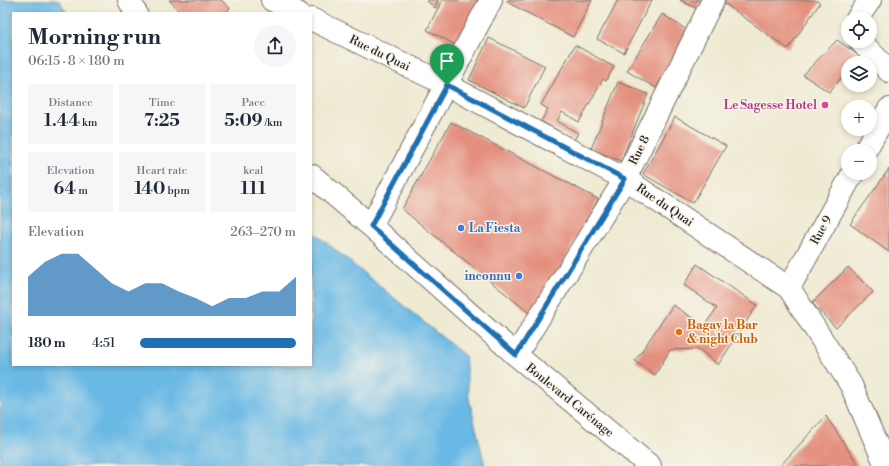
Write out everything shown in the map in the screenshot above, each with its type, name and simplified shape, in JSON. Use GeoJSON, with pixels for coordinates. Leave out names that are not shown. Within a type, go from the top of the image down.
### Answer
{"type":"FeatureCollection","features":[{"type":"Feature","properties":{"kind":"street"},"geometry":{"type":"LineString","coordinates":[[129,0],[135,12]]}},
{"type":"Feature","properties":{"kind":"street"},"geometry":{"type":"LineString","coordinates":[[272,0],[296,12]]}},
{"type":"Feature","properties":{"kind":"street"},"geometry":{"type":"LineString","coordinates":[[371,226],[491,0]]}},
{"type":"Feature","properties":{"kind":"street","name":"Rue 8"},"geometry":{"type":"LineString","coordinates":[[516,355],[625,179],[713,0]]}},
{"type":"Feature","properties":{"kind":"street"},"geometry":{"type":"LineString","coordinates":[[862,12],[870,0]]}},
{"type":"Feature","properties":{"kind":"street","name":"Rue du Quai"},"geometry":{"type":"LineString","coordinates":[[312,19],[447,85],[625,179],[789,288],[851,385],[886,466]]}},
{"type":"Feature","properties":{"kind":"street"},"geometry":{"type":"LineString","coordinates":[[867,48],[889,71]]}},
{"type":"Feature","properties":{"kind":"street"},"geometry":{"type":"LineString","coordinates":[[869,144],[889,109]]}},
{"type":"Feature","properties":{"kind":"street","name":"Boulevard Carénage"},"geometry":{"type":"LineString","coordinates":[[312,176],[371,226],[516,355],[650,466]]}},
{"type":"Feature","properties":{"kind":"street","name":"Rue 9"},"geometry":{"type":"LineString","coordinates":[[789,288],[849,180]]}},
{"type":"Feature","properties":{"kind":"water"},"geometry":{"type":"Polygon","coordinates":[[[0,0],[59,0],[66,12],[12,12],[12,366],[312,366],[312,231],[465,356],[469,399],[485,466],[0,466],[0,0]]]}},
{"type":"Feature","properties":{"kind":"building"},"geometry":{"type":"Polygon","coordinates":[[[169,0],[221,0],[230,8],[226,12],[180,12],[169,0]]]}},
{"type":"Feature","properties":{"kind":"building"},"geometry":{"type":"Polygon","coordinates":[[[426,0],[438,0],[435,8],[426,0]]]}},
{"type":"Feature","properties":{"kind":"building"},"geometry":{"type":"Polygon","coordinates":[[[442,0],[483,0],[462,48],[427,30],[442,0]]]}},
{"type":"Feature","properties":{"kind":"building"},"geometry":{"type":"Polygon","coordinates":[[[508,0],[592,0],[573,37],[507,2],[508,0]]]}},
{"type":"Feature","properties":{"kind":"building"},"geometry":{"type":"Polygon","coordinates":[[[618,0],[652,0],[624,53],[597,39],[618,0]]]}},
{"type":"Feature","properties":{"kind":"building"},"geometry":{"type":"Polygon","coordinates":[[[680,0],[701,0],[697,9],[680,0]]]}},
{"type":"Feature","properties":{"kind":"building"},"geometry":{"type":"Polygon","coordinates":[[[727,0],[815,0],[820,3],[788,49],[724,3],[727,0]]]}},
{"type":"Feature","properties":{"kind":"building"},"geometry":{"type":"Polygon","coordinates":[[[662,14],[690,32],[656,88],[627,71],[662,14]]]}},
{"type":"Feature","properties":{"kind":"building"},"geometry":{"type":"Polygon","coordinates":[[[489,38],[545,66],[524,108],[469,80],[489,38]]]}},
{"type":"Feature","properties":{"kind":"building"},"geometry":{"type":"Polygon","coordinates":[[[837,40],[841,43],[841,48],[848,48],[860,56],[841,56],[841,78],[829,92],[803,75],[837,40]]]}},
{"type":"Feature","properties":{"kind":"building"},"geometry":{"type":"Polygon","coordinates":[[[575,45],[614,67],[606,81],[603,79],[579,122],[562,112],[557,121],[578,133],[574,140],[541,121],[548,109],[541,105],[575,45]]]}},
{"type":"Feature","properties":{"kind":"building"},"geometry":{"type":"Polygon","coordinates":[[[618,82],[648,94],[621,161],[591,149],[618,82]]]}},
{"type":"Feature","properties":{"kind":"building"},"geometry":{"type":"Polygon","coordinates":[[[675,117],[726,146],[693,203],[643,174],[675,117]]]}},
{"type":"Feature","properties":{"kind":"building"},"geometry":{"type":"Polygon","coordinates":[[[451,122],[598,199],[534,317],[402,209],[451,122]]]}},
{"type":"Feature","properties":{"kind":"building"},"geometry":{"type":"Polygon","coordinates":[[[889,169],[889,252],[850,224],[889,169]]]}},
{"type":"Feature","properties":{"kind":"building"},"geometry":{"type":"Polygon","coordinates":[[[697,264],[757,305],[718,365],[699,349],[670,350],[655,375],[635,361],[673,305],[704,326],[717,308],[684,285],[697,264]]]}},
{"type":"Feature","properties":{"kind":"building"},"geometry":{"type":"Polygon","coordinates":[[[848,267],[873,292],[836,328],[812,303],[848,267]]]}},
{"type":"Feature","properties":{"kind":"building"},"geometry":{"type":"Polygon","coordinates":[[[826,416],[859,466],[780,466],[826,416]]]}},
{"type":"Feature","properties":{"kind":"place","name":"Le Sagesse Hotel"},"geometry":{"type":"Point","coordinates":[825,105]}},
{"type":"Feature","properties":{"kind":"place","name":"La Fiesta"},"geometry":{"type":"Point","coordinates":[461,228]}},
{"type":"Feature","properties":{"kind":"place","name":"inconnu"},"geometry":{"type":"Point","coordinates":[519,276]}},
{"type":"Feature","properties":{"kind":"place","name":"Bagay la Bar & night Club"},"geometry":{"type":"Point","coordinates":[679,332]}},
{"type":"Feature","properties":{"kind":"route"},"geometry":{"type":"LineString","coordinates":[[447,85],[625,179],[516,355],[371,226],[447,85]]}}]}
